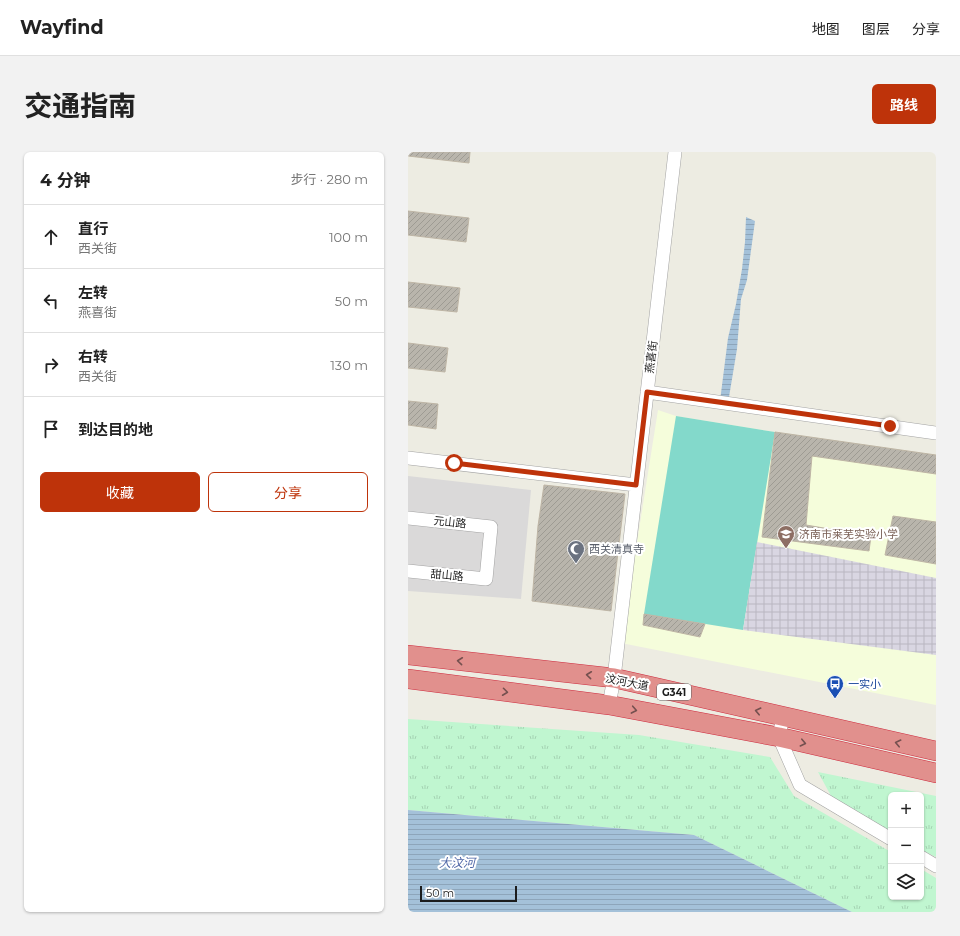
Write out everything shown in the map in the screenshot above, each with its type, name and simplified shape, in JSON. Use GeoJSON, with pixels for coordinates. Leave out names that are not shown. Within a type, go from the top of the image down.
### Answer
{"type":"FeatureCollection","features":[{"type":"Feature","properties":{"kind":"highway","name":"汶河大道"},"geometry":{"type":"LineString","coordinates":[[408,655],[614,678],[936,752]]}},
{"type":"Feature","properties":{"kind":"highway","name":"G341"},"geometry":{"type":"LineString","coordinates":[[408,680],[609,705],[779,737],[936,773]]}},
{"type":"Feature","properties":{"kind":"street","name":"燕喜街"},"geometry":{"type":"LineString","coordinates":[[609,705],[614,678],[675,152]]}},
{"type":"Feature","properties":{"kind":"street"},"geometry":{"type":"LineString","coordinates":[[647,392],[936,433]]}},
{"type":"Feature","properties":{"kind":"street"},"geometry":{"type":"LineString","coordinates":[[408,458],[636,485]]}},
{"type":"Feature","properties":{"kind":"street","name":"元山路"},"geometry":{"type":"LineString","coordinates":[[408,518],[491,527],[486,578]]}},
{"type":"Feature","properties":{"kind":"street","name":"甜山路"},"geometry":{"type":"LineString","coordinates":[[408,571],[486,578]]}},
{"type":"Feature","properties":{"kind":"street"},"geometry":{"type":"LineString","coordinates":[[784,716],[779,737],[800,785],[888,837]]}},
{"type":"Feature","properties":{"kind":"street"},"geometry":{"type":"LineString","coordinates":[[924,859],[936,866]]}},
{"type":"Feature","properties":{"kind":"shaded area","name":"济南市莱芜实验小学"},"geometry":{"type":"Polygon","coordinates":[[[658,410],[676,416],[936,455],[936,705],[621,643],[658,410]]]}},
{"type":"Feature","properties":{"kind":"shaded area"},"geometry":{"type":"Polygon","coordinates":[[[676,416],[775,432],[743,630],[644,614],[676,416]]]}},
{"type":"Feature","properties":{"kind":"shaded area"},"geometry":{"type":"Polygon","coordinates":[[[408,476],[531,490],[521,599],[408,591],[408,476]]]}},
{"type":"Feature","properties":{"kind":"shaded area"},"geometry":{"type":"Polygon","coordinates":[[[757,542],[936,578],[936,655],[743,630],[757,542]]]}},
{"type":"Feature","properties":{"kind":"green space"},"geometry":{"type":"Polygon","coordinates":[[[408,719],[639,735],[770,757],[794,796],[888,850],[888,900],[924,900],[924,871],[936,878],[936,912],[852,912],[694,835],[408,810],[408,719]]]}},
{"type":"Feature","properties":{"kind":"green space"},"geometry":{"type":"Polygon","coordinates":[[[818,772],[916,792],[888,792],[888,832],[837,807],[818,772]]]}},
{"type":"Feature","properties":{"kind":"green space"},"geometry":{"type":"Polygon","coordinates":[[[924,794],[936,796],[936,857],[924,851],[924,794]]]}},
{"type":"Feature","properties":{"kind":"water"},"geometry":{"type":"Polygon","coordinates":[[[746,217],[755,221],[747,280],[741,299],[737,349],[728,403],[720,401],[728,338],[742,269],[746,217]]]}},
{"type":"Feature","properties":{"kind":"water","name":"大汶河"},"geometry":{"type":"Polygon","coordinates":[[[408,810],[694,835],[852,912],[408,912],[408,810]]]}},
{"type":"Feature","properties":{"kind":"building"},"geometry":{"type":"Polygon","coordinates":[[[408,152],[470,152],[469,163],[408,156],[408,152]]]}},
{"type":"Feature","properties":{"kind":"building"},"geometry":{"type":"Polygon","coordinates":[[[408,211],[469,218],[466,242],[408,235],[408,211]]]}},
{"type":"Feature","properties":{"kind":"building"},"geometry":{"type":"Polygon","coordinates":[[[408,282],[460,288],[457,312],[408,307],[408,282]]]}},
{"type":"Feature","properties":{"kind":"building"},"geometry":{"type":"Polygon","coordinates":[[[408,343],[448,348],[445,372],[408,368],[408,343]]]}},
{"type":"Feature","properties":{"kind":"building"},"geometry":{"type":"Polygon","coordinates":[[[408,401],[438,404],[436,429],[408,425],[408,401]]]}},
{"type":"Feature","properties":{"kind":"building"},"geometry":{"type":"Polygon","coordinates":[[[775,432],[936,455],[936,474],[812,456],[806,525],[871,536],[869,551],[762,537],[775,432]]]}},
{"type":"Feature","properties":{"kind":"building","name":"西关清真寺"},"geometry":{"type":"Polygon","coordinates":[[[544,485],[625,494],[611,611],[532,601],[538,526],[544,485]]]}},
{"type":"Feature","properties":{"kind":"building"},"geometry":{"type":"Polygon","coordinates":[[[893,516],[936,522],[936,564],[885,555],[893,516]]]}},
{"type":"Feature","properties":{"kind":"building"},"geometry":{"type":"Polygon","coordinates":[[[644,614],[705,624],[700,637],[643,625],[644,614]]]}},
{"type":"Feature","properties":{"kind":"place","name":"济南市莱芜实验小学"},"geometry":{"type":"Point","coordinates":[786,549]}},
{"type":"Feature","properties":{"kind":"place","name":"西关清真寺"},"geometry":{"type":"Point","coordinates":[576,564]}},
{"type":"Feature","properties":{"kind":"place","name":"一实小"},"geometry":{"type":"Point","coordinates":[835,699]}},
{"type":"Feature","properties":{"kind":"route"},"geometry":{"type":"LineString","coordinates":[[454,463],[636,485],[647,392],[890,426]]}}]}
